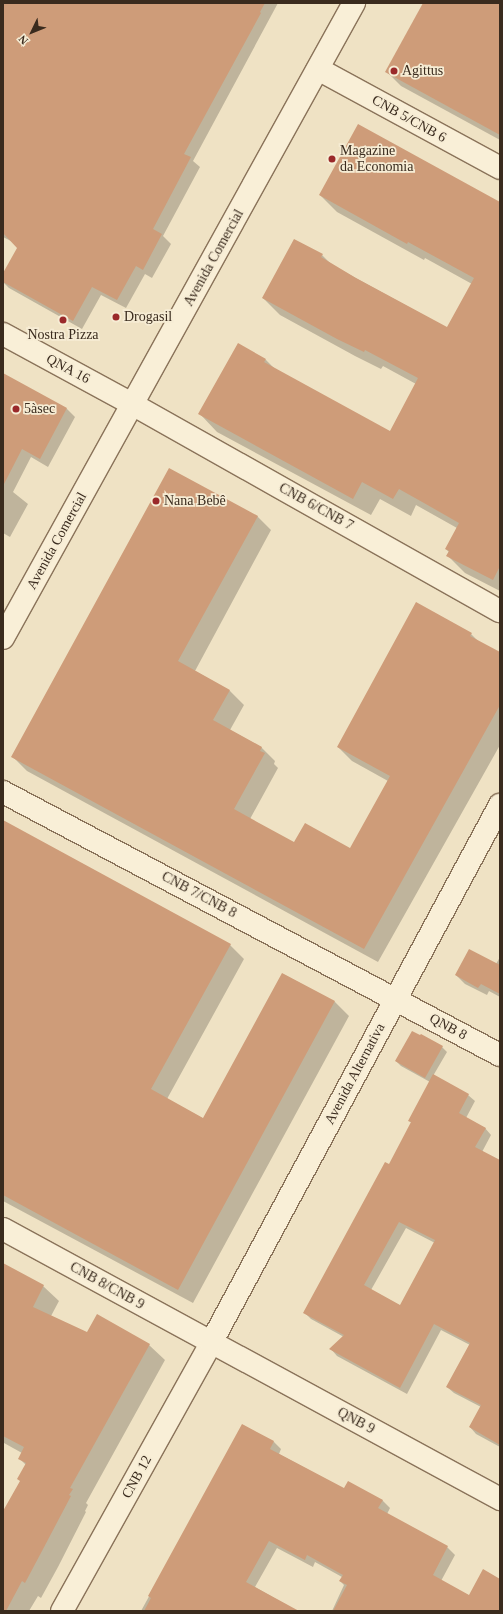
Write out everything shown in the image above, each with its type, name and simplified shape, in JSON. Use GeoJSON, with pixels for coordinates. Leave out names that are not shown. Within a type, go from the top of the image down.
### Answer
{"type":"FeatureCollection","features":[{"type":"Feature","properties":{"kind":"street","name":"Avenida Comercial"},"geometry":{"type":"LineString","coordinates":[[3,638],[354,3]]}},
{"type":"Feature","properties":{"kind":"street","name":"CNB 5/CNB 6"},"geometry":{"type":"LineString","coordinates":[[318,69],[500,168]]}},
{"type":"Feature","properties":{"kind":"street","name":"QNA 16"},"geometry":{"type":"LineString","coordinates":[[3,334],[132,404]]}},
{"type":"Feature","properties":{"kind":"street","name":"CNB 6/CNB 7"},"geometry":{"type":"LineString","coordinates":[[132,404],[500,611]]}},
{"type":"Feature","properties":{"kind":"street","name":"CNB 7/CNB 8"},"geometry":{"type":"LineString","coordinates":[[3,792],[396,998]]}},
{"type":"Feature","properties":{"kind":"street","name":"Avenida Alternativa"},"geometry":{"type":"LineString","coordinates":[[211,1343],[500,805]]}},
{"type":"Feature","properties":{"kind":"street","name":"QNB 8"},"geometry":{"type":"LineString","coordinates":[[396,998],[500,1055]]}},
{"type":"Feature","properties":{"kind":"street","name":"CNB 8/CNB 9"},"geometry":{"type":"LineString","coordinates":[[3,1229],[211,1343]]}},
{"type":"Feature","properties":{"kind":"street","name":"QNB 9"},"geometry":{"type":"LineString","coordinates":[[211,1343],[500,1499]]}},
{"type":"Feature","properties":{"kind":"street","name":"CNB 12"},"geometry":{"type":"LineString","coordinates":[[62,1611],[211,1343]]}},
{"type":"Feature","properties":{"kind":"building"},"geometry":{"type":"Polygon","coordinates":[[[3,3],[265,3],[260,12],[261,13],[184,154],[191,157],[153,229],[162,234],[143,270],[136,266],[117,300],[92,287],[73,321],[3,282],[3,273],[17,248],[3,233],[3,3]]]}},
{"type":"Feature","properties":{"kind":"building"},"geometry":{"type":"Polygon","coordinates":[[[423,3],[500,3],[500,135],[385,72],[423,3]]]}},
{"type":"Feature","properties":{"kind":"building"},"geometry":{"type":"Polygon","coordinates":[[[358,124],[500,202],[500,566],[493,580],[446,556],[449,551],[445,549],[459,523],[424,503],[399,489],[393,499],[362,482],[353,499],[198,414],[238,343],[266,359],[264,362],[390,431],[418,378],[365,350],[364,352],[337,339],[262,298],[294,239],[323,254],[321,257],[356,278],[447,327],[474,278],[408,242],[407,244],[319,195],[358,124]]]}},
{"type":"Feature","properties":{"kind":"building"},"geometry":{"type":"Polygon","coordinates":[[[3,373],[67,408],[40,459],[22,449],[3,486],[3,373]]]}},
{"type":"Feature","properties":{"kind":"building"},"geometry":{"type":"Polygon","coordinates":[[[169,468],[258,516],[178,661],[230,690],[213,720],[262,747],[260,751],[265,753],[234,809],[259,823],[294,842],[305,823],[350,848],[390,776],[337,747],[416,602],[472,633],[470,636],[500,652],[500,705],[364,949],[11,757],[169,468]]]}},
{"type":"Feature","properties":{"kind":"building"},"geometry":{"type":"Polygon","coordinates":[[[3,820],[231,944],[151,1089],[203,1118],[282,973],[335,1001],[178,1290],[3,1195],[3,820]]]}},
{"type":"Feature","properties":{"kind":"building"},"geometry":{"type":"Polygon","coordinates":[[[469,949],[500,965],[500,994],[481,984],[478,988],[455,975],[469,949]]]}},
{"type":"Feature","properties":{"kind":"building"},"geometry":{"type":"Polygon","coordinates":[[[412,1031],[420,1035],[421,1034],[443,1046],[425,1078],[395,1061],[412,1031]]]}},
{"type":"Feature","properties":{"kind":"building"},"geometry":{"type":"Polygon","coordinates":[[[433,1074],[469,1094],[459,1113],[486,1128],[475,1147],[500,1160],[500,1445],[469,1427],[481,1405],[446,1387],[470,1343],[434,1324],[400,1388],[329,1349],[344,1335],[303,1313],[385,1162],[389,1164],[411,1122],[408,1121],[433,1074]],[[399,1222],[364,1285],[400,1305],[435,1240],[399,1222]]]}},
{"type":"Feature","properties":{"kind":"building"},"geometry":{"type":"Polygon","coordinates":[[[3,1263],[44,1285],[33,1307],[87,1332],[97,1314],[150,1344],[70,1488],[73,1489],[69,1495],[71,1496],[25,1583],[22,1581],[6,1611],[3,1611],[3,1511],[20,1481],[17,1479],[26,1463],[18,1459],[24,1447],[3,1436],[3,1263]]]}},
{"type":"Feature","properties":{"kind":"building"},"geometry":{"type":"Polygon","coordinates":[[[242,1424],[274,1441],[270,1449],[344,1488],[348,1481],[383,1500],[378,1508],[448,1546],[433,1575],[469,1595],[483,1569],[500,1579],[500,1611],[333,1611],[347,1585],[339,1581],[343,1575],[307,1555],[305,1560],[269,1541],[246,1582],[299,1611],[144,1611],[151,1598],[148,1596],[242,1424]]]}},
{"type":"Feature","properties":{"kind":"place","name":"Agittus"},"geometry":{"type":"Point","coordinates":[394,71]}},
{"type":"Feature","properties":{"kind":"place","name":"Magazine da Economia"},"geometry":{"type":"Point","coordinates":[332,159]}},
{"type":"Feature","properties":{"kind":"place","name":"Drogasil"},"geometry":{"type":"Point","coordinates":[116,317]}},
{"type":"Feature","properties":{"kind":"place","name":"Nostra Pizza"},"geometry":{"type":"Point","coordinates":[63,320]}},
{"type":"Feature","properties":{"kind":"place","name":"5àsec"},"geometry":{"type":"Point","coordinates":[16,409]}},
{"type":"Feature","properties":{"kind":"place","name":"Nana Bebê"},"geometry":{"type":"Point","coordinates":[156,501]}}]}
